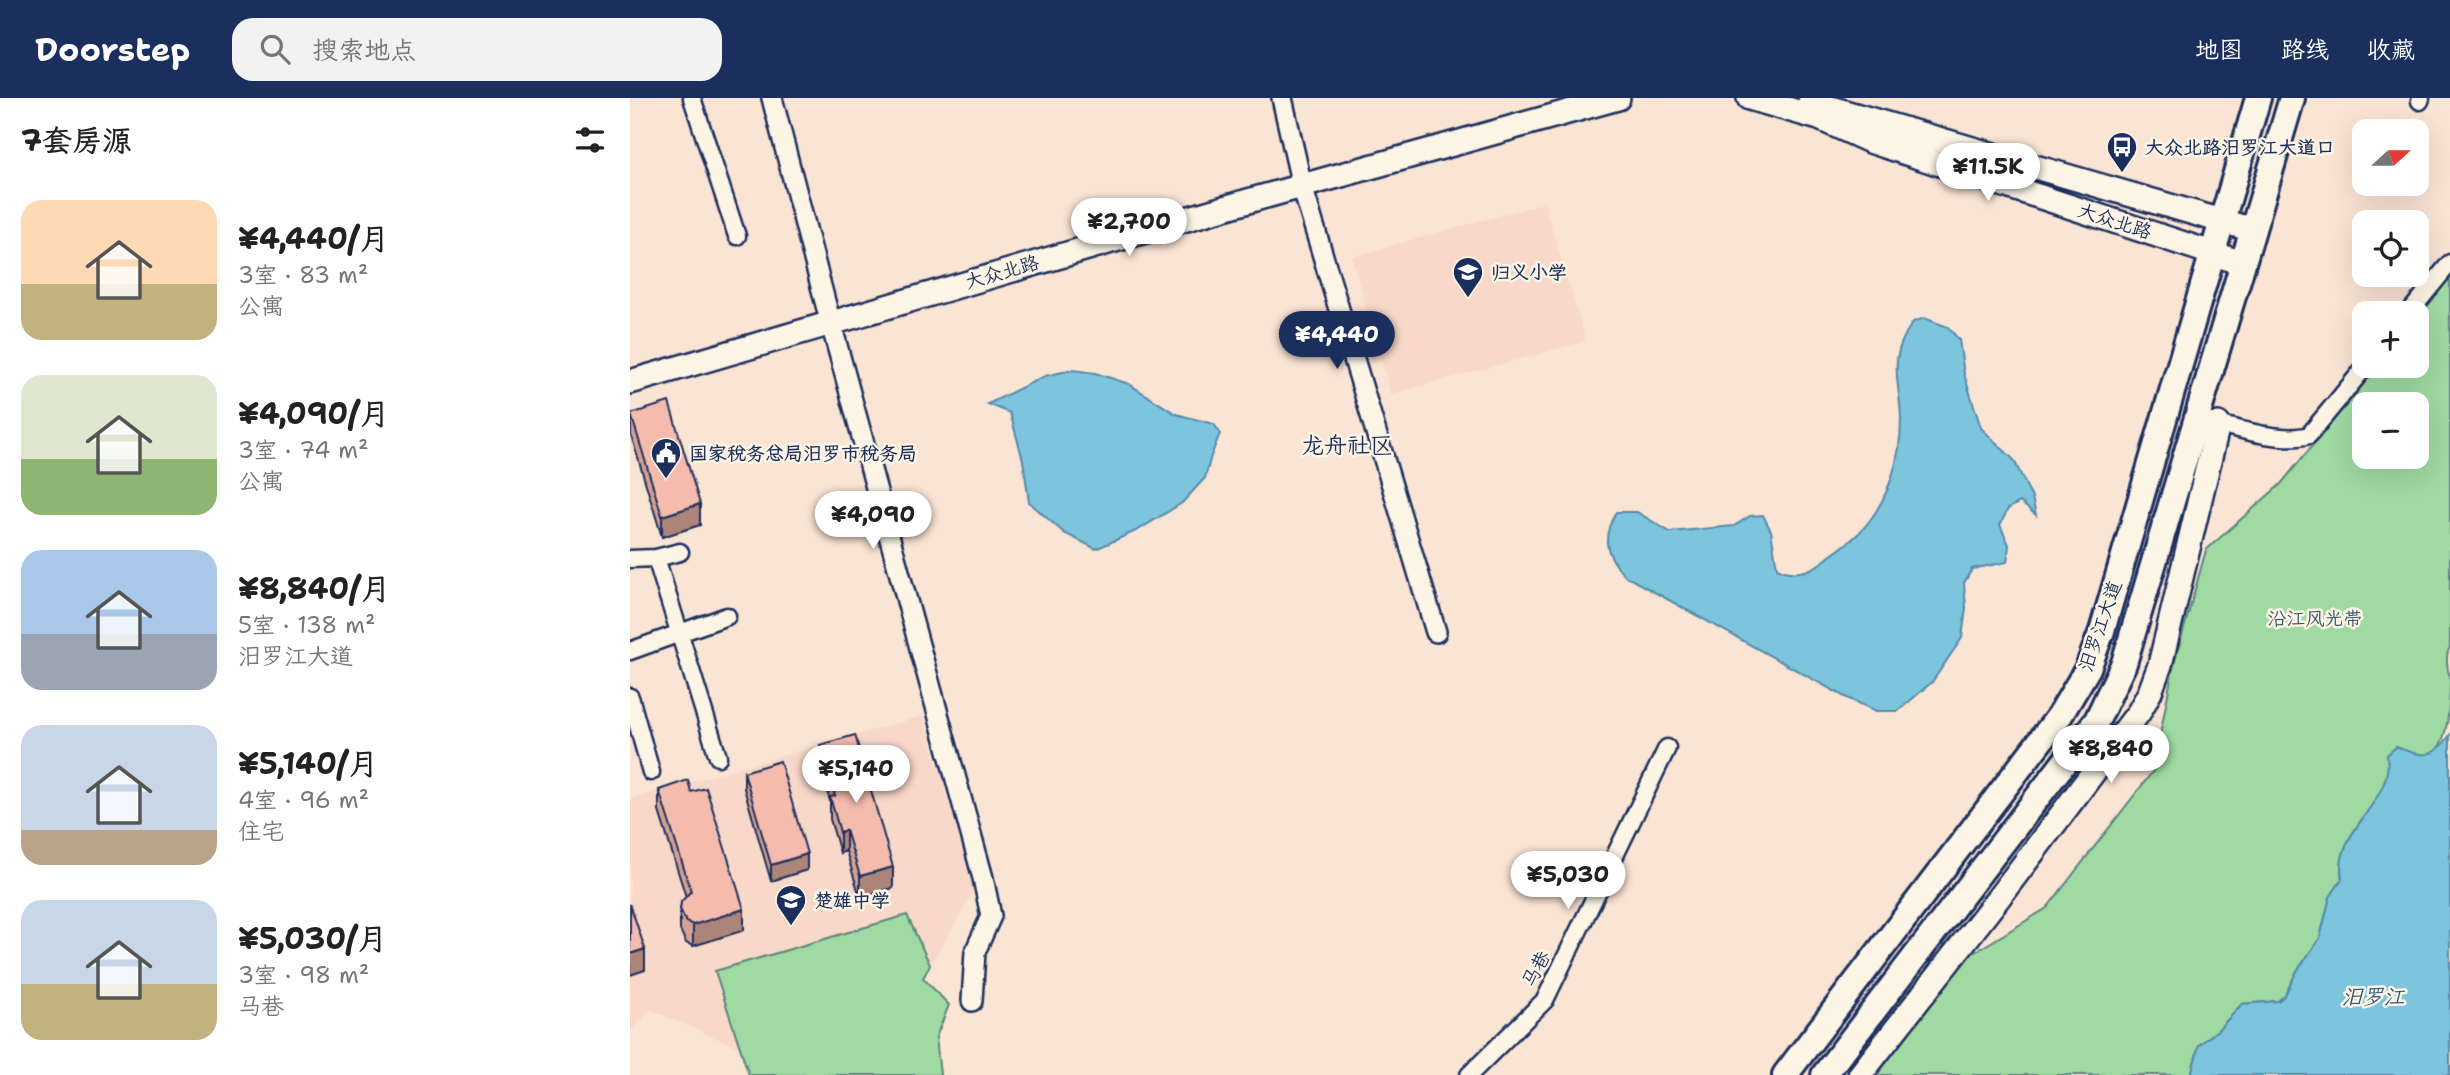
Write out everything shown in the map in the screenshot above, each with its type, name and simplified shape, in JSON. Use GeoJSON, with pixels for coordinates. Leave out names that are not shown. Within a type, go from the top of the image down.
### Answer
{"type":"FeatureCollection","features":[{"type":"Feature","properties":{"kind":"main road","name":"大众北路"},"geometry":{"type":"LineString","coordinates":[[630,368],[829,316],[1300,178],[1560,98]]}},
{"type":"Feature","properties":{"kind":"main road","name":"大众北路"},"geometry":{"type":"LineString","coordinates":[[1300,178],[1618,98]]}},
{"type":"Feature","properties":{"kind":"main road","name":"大众北路"},"geometry":{"type":"LineString","coordinates":[[1749,98],[1785,101],[2253,230]]}},
{"type":"Feature","properties":{"kind":"main road","name":"汨罗江大道"},"geometry":{"type":"LineString","coordinates":[[1785,1075],[2060,715],[2088,668],[2102,631],[2258,98]]}},
{"type":"Feature","properties":{"kind":"main road","name":"汨罗江大道"},"geometry":{"type":"LineString","coordinates":[[1824,1075],[2097,720],[2124,663],[2207,422],[2242,262],[2292,98]]}},
{"type":"Feature","properties":{"kind":"main road","name":"大众北路"},"geometry":{"type":"LineString","coordinates":[[1785,101],[1870,141],[2242,262]]}},
{"type":"Feature","properties":{"kind":"main road","name":"大众北路"},"geometry":{"type":"LineString","coordinates":[[630,382],[829,316]]}},
{"type":"Feature","properties":{"kind":"main road"},"geometry":{"type":"LineString","coordinates":[[1860,1075],[2004,890],[2138,712],[2150,692],[2160,665],[2207,422]]}},
{"type":"Feature","properties":{"kind":"street"},"geometry":{"type":"LineString","coordinates":[[692,98],[737,236]]}},
{"type":"Feature","properties":{"kind":"street"},"geometry":{"type":"LineString","coordinates":[[772,98],[983,878],[990,916],[975,952],[972,1001]]}},
{"type":"Feature","properties":{"kind":"street"},"geometry":{"type":"LineString","coordinates":[[1282,98],[1300,178],[1436,632]]}},
{"type":"Feature","properties":{"kind":"street"},"geometry":{"type":"LineString","coordinates":[[2419,301],[2450,263]]}},
{"type":"Feature","properties":{"kind":"street"},"geometry":{"type":"LineString","coordinates":[[2207,422],[2297,439],[2309,435],[2356,378]]}},
{"type":"Feature","properties":{"kind":"street"},"geometry":{"type":"LineString","coordinates":[[630,559],[656,558],[680,552]]}},
{"type":"Feature","properties":{"kind":"street"},"geometry":{"type":"LineString","coordinates":[[656,558],[719,757]]}},
{"type":"Feature","properties":{"kind":"street"},"geometry":{"type":"LineString","coordinates":[[630,651],[727,616]]}},
{"type":"Feature","properties":{"kind":"street"},"geometry":{"type":"LineString","coordinates":[[630,696],[651,772]]}},
{"type":"Feature","properties":{"kind":"street","name":"马巷"},"geometry":{"type":"LineString","coordinates":[[1469,1075],[1545,1000],[1667,748]]}},
{"type":"Feature","properties":{"kind":"shaded area","name":"归义小学"},"geometry":{"type":"Polygon","coordinates":[[[1544,203],[1586,341],[1391,394],[1352,257],[1544,203]]]}},
{"type":"Feature","properties":{"kind":"shaded area","name":"楚雄中学"},"geometry":{"type":"Polygon","coordinates":[[[923,716],[975,889],[923,978],[949,1005],[936,1037],[940,1075],[749,1075],[740,1048],[651,1010],[630,1032],[630,799],[923,716]]]}},
{"type":"Feature","properties":{"kind":"green space","name":"沿江风光带"},"geometry":{"type":"Polygon","coordinates":[[[2450,276],[2450,647],[2447,654],[2450,677],[2449,713],[2443,738],[2431,754],[2422,756],[2396,747],[2385,785],[2343,853],[2342,879],[2330,898],[2320,938],[2297,971],[2285,995],[2278,1001],[2242,1004],[2219,1029],[2199,1045],[2191,1075],[1877,1075],[1965,958],[2047,908],[2153,771],[2173,668],[2206,550],[2281,484],[2352,397],[2352,469],[2429,469],[2429,392],[2356,392],[2367,378],[2429,378],[2429,302],[2450,276]]]}},
{"type":"Feature","properties":{"kind":"green space"},"geometry":{"type":"Polygon","coordinates":[[[907,915],[930,965],[923,978],[949,1005],[936,1037],[940,1075],[749,1075],[715,971],[907,915]]]}},
{"type":"Feature","properties":{"kind":"water"},"geometry":{"type":"Polygon","coordinates":[[[1924,318],[1948,327],[1959,340],[1964,374],[1981,428],[2014,460],[2032,498],[2036,515],[2020,502],[2008,509],[2000,525],[2009,545],[2007,562],[1972,569],[1964,583],[1966,608],[1962,638],[1932,682],[1898,711],[1876,711],[1847,698],[1625,576],[1609,553],[1607,538],[1616,512],[1637,512],[1670,532],[1734,526],[1750,516],[1763,515],[1771,531],[1777,568],[1791,572],[1805,571],[1824,561],[1859,533],[1878,509],[1885,495],[1899,450],[1901,419],[1897,359],[1913,322],[1924,318]]]}},
{"type":"Feature","properties":{"kind":"water"},"geometry":{"type":"Polygon","coordinates":[[[1072,370],[1095,373],[1129,384],[1176,414],[1214,424],[1220,433],[1205,478],[1182,503],[1138,530],[1096,549],[1064,533],[1029,502],[1023,460],[1010,413],[988,404],[1045,376],[1072,370]]]}},
{"type":"Feature","properties":{"kind":"water","name":"汨罗江"},"geometry":{"type":"Polygon","coordinates":[[[2450,735],[2450,1075],[2191,1075],[2199,1045],[2219,1029],[2242,1004],[2278,1001],[2285,995],[2297,971],[2320,938],[2330,897],[2342,879],[2342,861],[2346,845],[2382,788],[2387,772],[2387,755],[2396,747],[2427,754],[2438,749],[2450,735]]]}},
{"type":"Feature","properties":{"kind":"building","name":"国家税务总局汨罗市税务局"},"geometry":{"type":"Polygon","coordinates":[[[669,402],[700,504],[662,516],[631,414],[669,402]]]}},
{"type":"Feature","properties":{"kind":"building"},"geometry":{"type":"Polygon","coordinates":[[[855,735],[893,867],[860,876],[846,830],[840,832],[830,797],[835,796],[820,745],[855,735]]]}},
{"type":"Feature","properties":{"kind":"building"},"geometry":{"type":"Polygon","coordinates":[[[780,761],[807,854],[771,865],[744,772],[780,761]]]}},
{"type":"Feature","properties":{"kind":"building"},"geometry":{"type":"Polygon","coordinates":[[[688,780],[691,792],[706,788],[744,909],[693,925],[686,922],[680,909],[681,902],[691,891],[659,790],[688,780]]]}},
{"type":"Feature","properties":{"kind":"building"},"geometry":{"type":"Polygon","coordinates":[[[630,904],[645,949],[630,954],[630,904]]]}},
{"type":"Feature","properties":{"kind":"place","name":"大众北路汨罗江大道口"},"geometry":{"type":"Point","coordinates":[2122,174]}},
{"type":"Feature","properties":{"kind":"place","name":"归义小学"},"geometry":{"type":"Point","coordinates":[1468,299]}},
{"type":"Feature","properties":{"kind":"place","name":"国家税务总局汨罗市税务局"},"geometry":{"type":"Point","coordinates":[666,480]}},
{"type":"Feature","properties":{"kind":"place","name":"楚雄中学"},"geometry":{"type":"Point","coordinates":[791,927]}},
{"type":"Feature","properties":{"kind":"district","name":"龙舟社区"},"geometry":{"type":"Point","coordinates":[1347,445]}}]}
